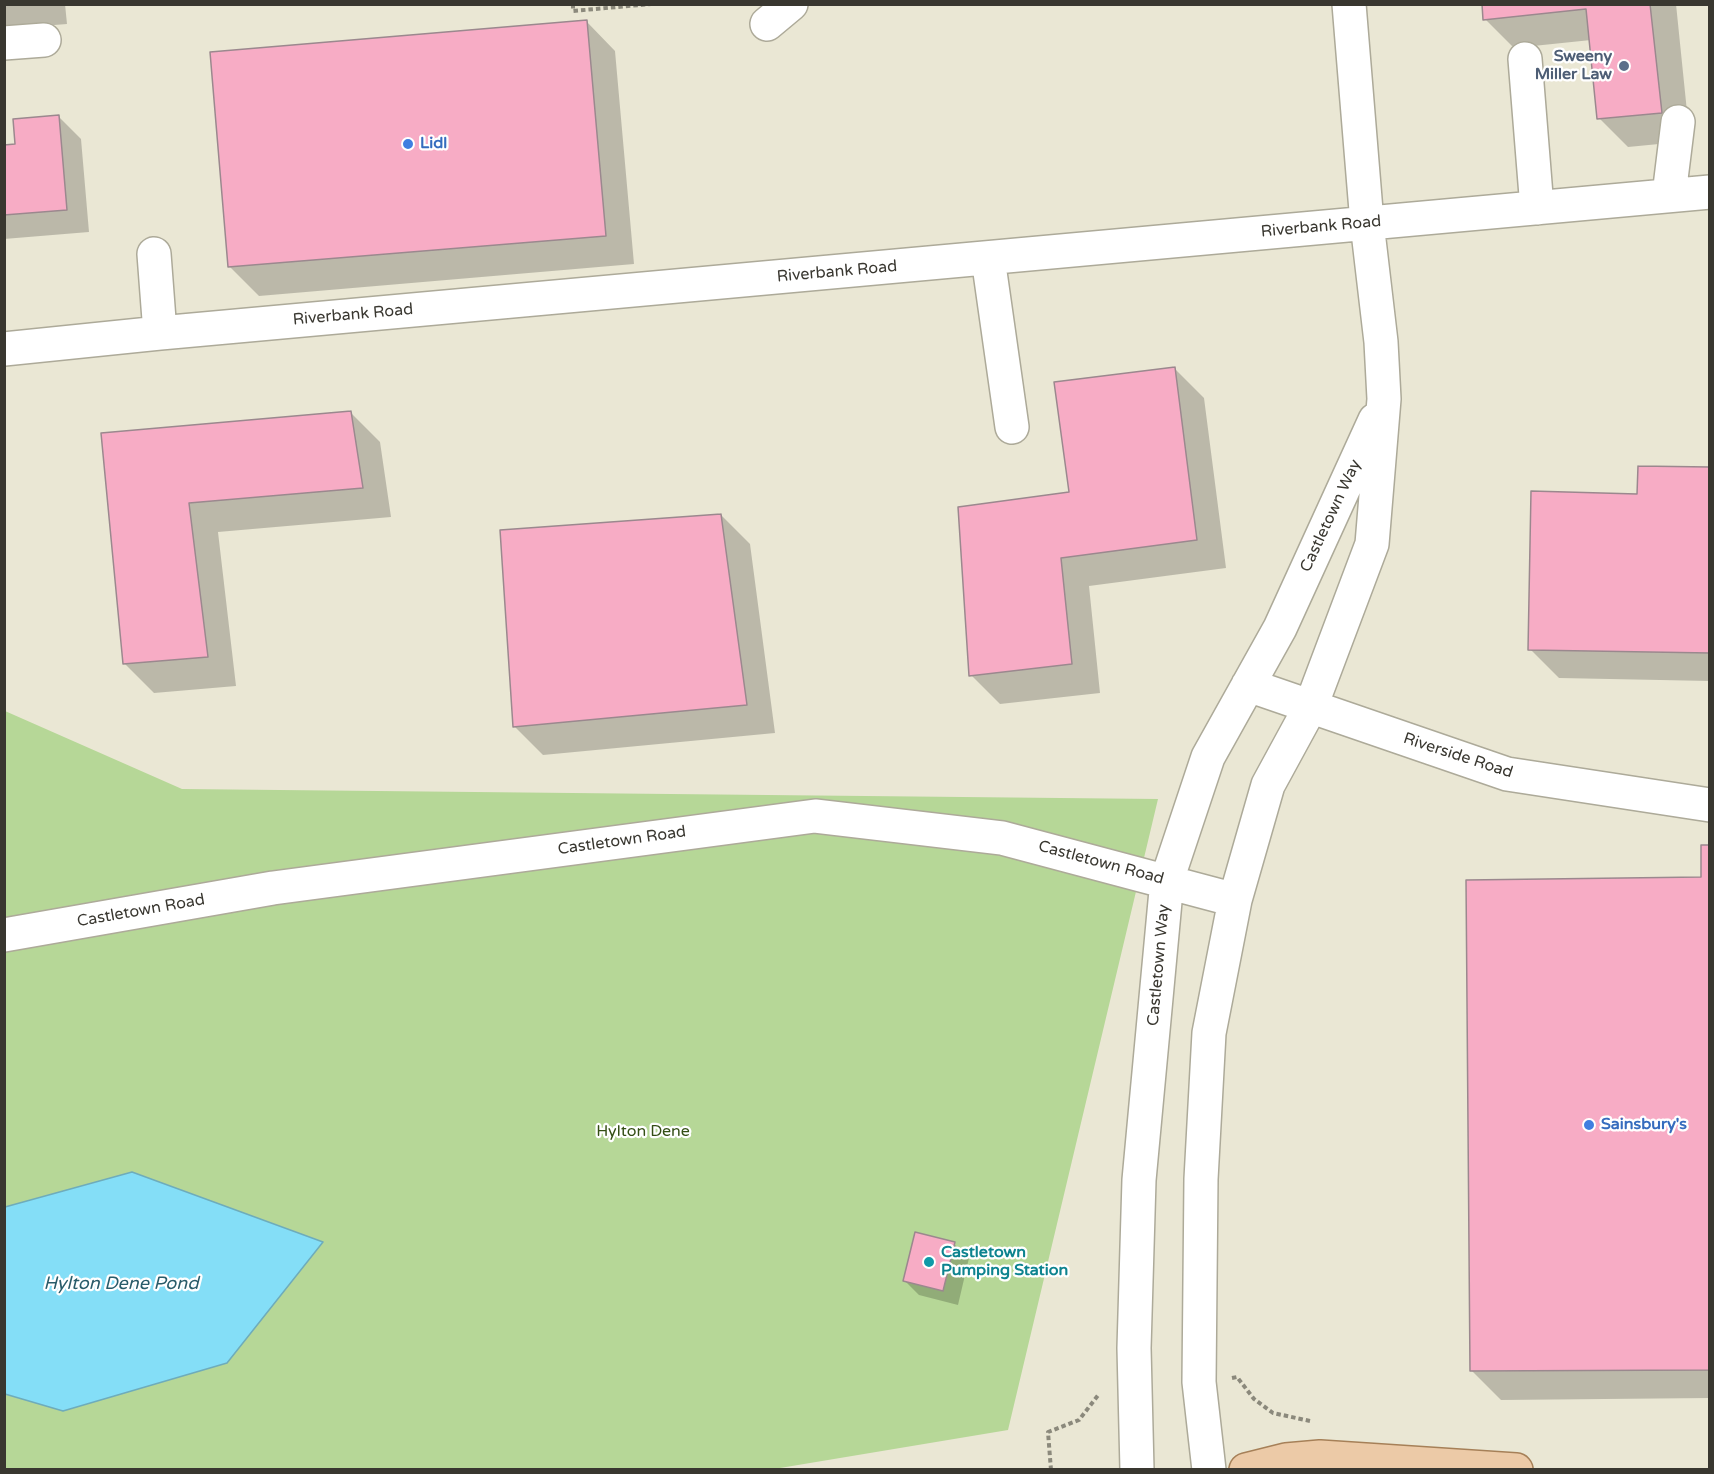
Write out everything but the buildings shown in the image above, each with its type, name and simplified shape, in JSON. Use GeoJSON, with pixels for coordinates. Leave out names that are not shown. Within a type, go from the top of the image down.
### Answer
{"type":"FeatureCollection","features":[{"type":"Feature","properties":{"kind":"main road"},"geometry":{"type":"LineString","coordinates":[[1246,1470],[1286,1460],[1320,1456],[1516,1470]]}},
{"type":"Feature","properties":{"kind":"street","name":"Castletown Way"},"geometry":{"type":"LineString","coordinates":[[1209,1470],[1199,1382],[1202,1168],[1209,1033],[1235,900],[1268,785],[1311,706],[1372,543],[1384,399],[1381,342],[1367,223],[1349,4]]}},
{"type":"Feature","properties":{"kind":"street"},"geometry":{"type":"LineString","coordinates":[[4,43],[44,40]]}},
{"type":"Feature","properties":{"kind":"street"},"geometry":{"type":"LineString","coordinates":[[1525,59],[1537,208]]}},
{"type":"Feature","properties":{"kind":"street"},"geometry":{"type":"LineString","coordinates":[[1670,195],[1678,122]]}},
{"type":"Feature","properties":{"kind":"street","name":"Riverbank Road"},"geometry":{"type":"LineString","coordinates":[[4,349],[1710,192]]}},
{"type":"Feature","properties":{"kind":"street"},"geometry":{"type":"LineString","coordinates":[[154,254],[160,333]]}},
{"type":"Feature","properties":{"kind":"street"},"geometry":{"type":"LineString","coordinates":[[988,258],[1012,428]]}},
{"type":"Feature","properties":{"kind":"street","name":"Castletown Way"},"geometry":{"type":"LineString","coordinates":[[1137,1470],[1134,1348],[1139,1180],[1167,880],[1208,757],[1280,628],[1384,399]]}},
{"type":"Feature","properties":{"kind":"street","name":"Riverside Road"},"geometry":{"type":"LineString","coordinates":[[1248,685],[1507,774],[1710,805]]}},
{"type":"Feature","properties":{"kind":"street","name":"Castletown Road"},"geometry":{"type":"LineString","coordinates":[[4,935],[273,888],[815,816],[1002,838],[1167,880],[1235,900]]}},
{"type":"Feature","properties":{"kind":"path"},"geometry":{"type":"LineString","coordinates":[[573,4],[573,11],[651,4]]}},
{"type":"Feature","properties":{"kind":"green space","name":"Hylton Dene"},"geometry":{"type":"Polygon","coordinates":[[[5,711],[182,789],[1158,799],[1008,1430],[768,1470],[5,1469],[5,1394],[63,1411],[132,1172],[5,1207],[5,711]]]}},
{"type":"Feature","properties":{"kind":"water","name":"Hylton Dene Pond"},"geometry":{"type":"Polygon","coordinates":[[[132,1172],[323,1242],[227,1363],[63,1411],[5,1394],[5,1207],[132,1172]]]}},
{"type":"Feature","properties":{"kind":"place","name":"Sweeny Miller Law"},"geometry":{"type":"Point","coordinates":[1624,66]}},
{"type":"Feature","properties":{"kind":"place","name":"Lidl"},"geometry":{"type":"Point","coordinates":[408,144]}},
{"type":"Feature","properties":{"kind":"place","name":"Sainsbury's"},"geometry":{"type":"Point","coordinates":[1589,1125]}},
{"type":"Feature","properties":{"kind":"place","name":"Castletown Pumping Station"},"geometry":{"type":"Point","coordinates":[929,1262]}}]}
